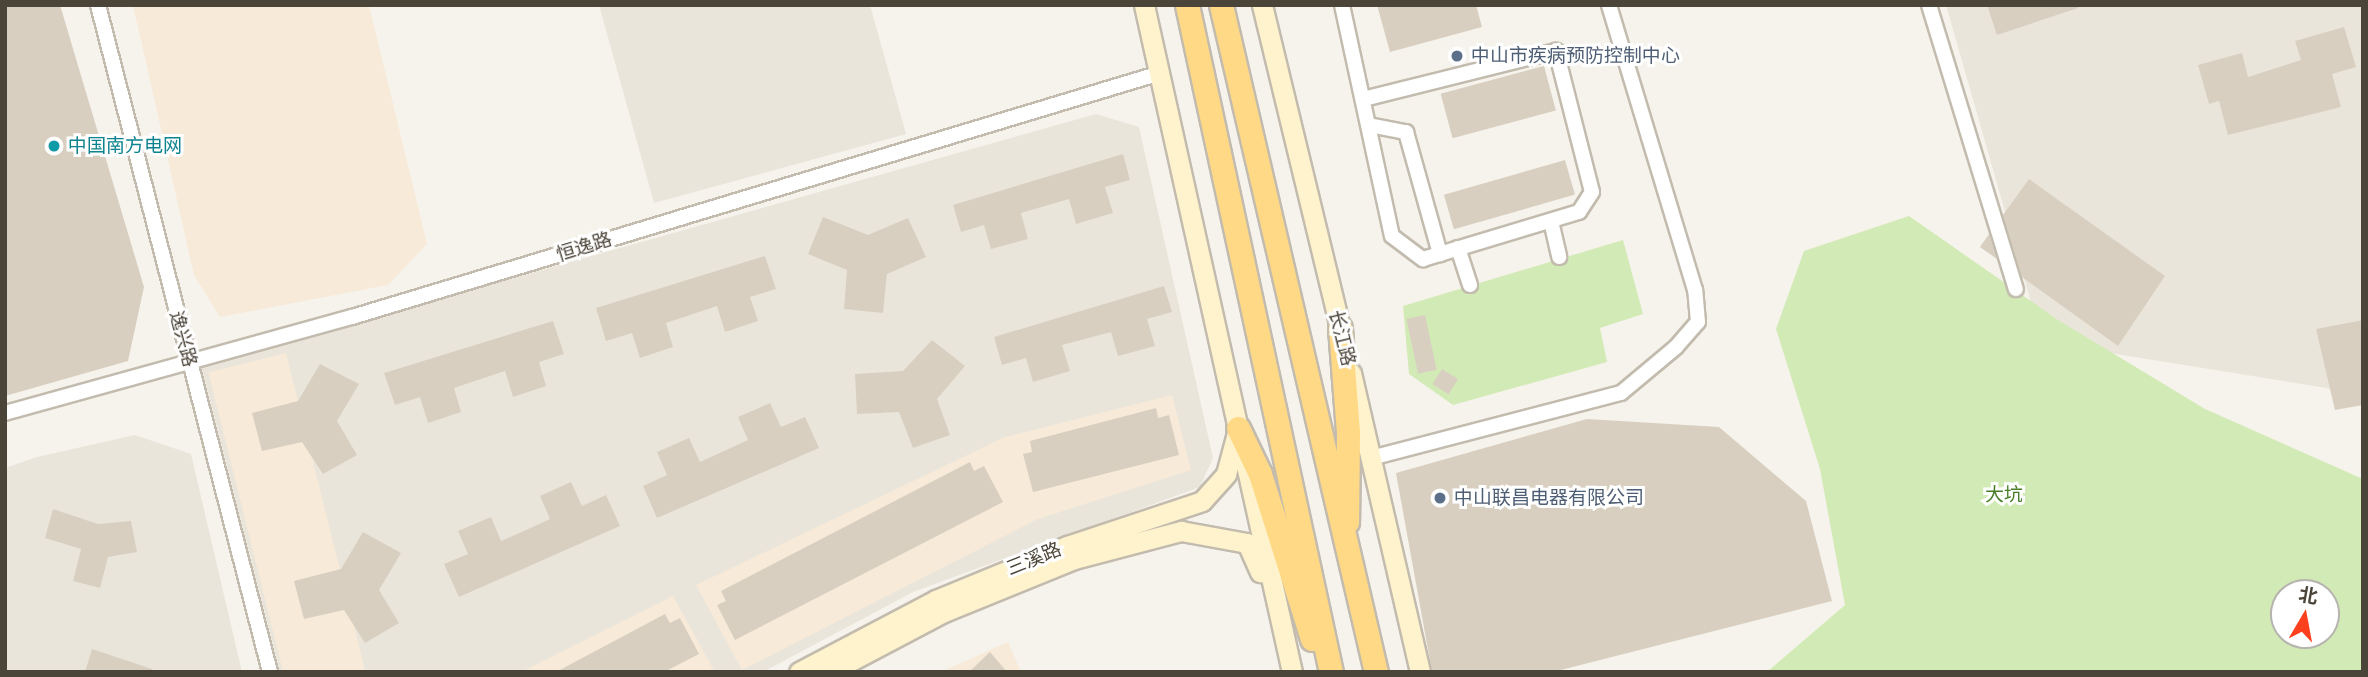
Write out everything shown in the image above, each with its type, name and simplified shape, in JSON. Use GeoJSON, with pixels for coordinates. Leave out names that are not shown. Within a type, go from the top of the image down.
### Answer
{"type":"FeatureCollection","features":[{"type":"Feature","properties":{"kind":"highway"},"geometry":{"type":"LineString","coordinates":[[1222,9],[1376,672]]}},
{"type":"Feature","properties":{"kind":"highway"},"geometry":{"type":"LineString","coordinates":[[1189,11],[1330,666]]}},
{"type":"Feature","properties":{"kind":"highway"},"geometry":{"type":"LineString","coordinates":[[1340,328],[1350,490],[1346,546]]}},
{"type":"Feature","properties":{"kind":"highway"},"geometry":{"type":"LineString","coordinates":[[1238,428],[1259,474],[1309,636],[1330,666]]}},
{"type":"Feature","properties":{"kind":"main road"},"geometry":{"type":"LineString","coordinates":[[1144,5],[1292,672]]}},
{"type":"Feature","properties":{"kind":"main road","name":"长江路"},"geometry":{"type":"LineString","coordinates":[[1264,6],[1420,672]]}},
{"type":"Feature","properties":{"kind":"main road","name":"三溪路"},"geometry":{"type":"LineString","coordinates":[[799,672],[936,600],[1067,546],[1202,501],[1226,474],[1238,428]]}},
{"type":"Feature","properties":{"kind":"main road","name":"三溪路"},"geometry":{"type":"LineString","coordinates":[[831,672],[943,612],[1074,559],[1181,531],[1216,534],[1247,543],[1277,609]]}},
{"type":"Feature","properties":{"kind":"street","name":"逸兴路"},"geometry":{"type":"LineString","coordinates":[[98,5],[270,672]]}},
{"type":"Feature","properties":{"kind":"street"},"geometry":{"type":"LineString","coordinates":[[1342,5],[1392,236],[1423,259],[1579,212],[1592,192],[1556,51],[1363,99]]}},
{"type":"Feature","properties":{"kind":"street"},"geometry":{"type":"LineString","coordinates":[[1371,458],[1621,393],[1676,347],[1698,322],[1696,290],[1609,5]]}},
{"type":"Feature","properties":{"kind":"street"},"geometry":{"type":"LineString","coordinates":[[1929,5],[2016,289]]}},
{"type":"Feature","properties":{"kind":"street","name":"恒逸路"},"geometry":{"type":"LineString","coordinates":[[5,413],[188,359],[352,317],[1160,73]]}},
{"type":"Feature","properties":{"kind":"street"},"geometry":{"type":"LineString","coordinates":[[1369,125],[1406,132],[1440,254]]}},
{"type":"Feature","properties":{"kind":"street"},"geometry":{"type":"LineString","coordinates":[[1551,220],[1559,257]]}},
{"type":"Feature","properties":{"kind":"street"},"geometry":{"type":"LineString","coordinates":[[1458,248],[1470,285]]}},
{"type":"Feature","properties":{"kind":"shaded area"},"geometry":{"type":"Polygon","coordinates":[[[133,5],[369,5],[427,244],[388,285],[220,317],[194,275],[133,5]]]}},
{"type":"Feature","properties":{"kind":"shaded area"},"geometry":{"type":"Polygon","coordinates":[[[599,5],[870,5],[906,134],[654,203],[599,5]]]}},
{"type":"Feature","properties":{"kind":"shaded area"},"geometry":{"type":"Polygon","coordinates":[[[1946,5],[2363,5],[2363,394],[2079,348],[2034,313],[1946,5]]]}},
{"type":"Feature","properties":{"kind":"shaded area"},"geometry":{"type":"Polygon","coordinates":[[[1096,114],[1139,127],[1213,458],[1200,487],[913,592],[763,672],[280,672],[201,366],[1096,114]]]}},
{"type":"Feature","properties":{"kind":"shaded area"},"geometry":{"type":"Polygon","coordinates":[[[286,353],[366,672],[283,672],[208,372],[286,353]]]}},
{"type":"Feature","properties":{"kind":"shaded area"},"geometry":{"type":"Polygon","coordinates":[[[1172,395],[1191,470],[1038,519],[742,670],[696,585],[1005,437],[1172,395]]]}},
{"type":"Feature","properties":{"kind":"shaded area"},"geometry":{"type":"Polygon","coordinates":[[[135,435],[191,454],[242,672],[5,672],[5,468],[37,457],[135,435]]]}},
{"type":"Feature","properties":{"kind":"shaded area"},"geometry":{"type":"Polygon","coordinates":[[[673,596],[715,672],[521,672],[673,596]]]}},
{"type":"Feature","properties":{"kind":"shaded area"},"geometry":{"type":"Polygon","coordinates":[[[1008,642],[1021,672],[941,672],[1008,642]]]}},
{"type":"Feature","properties":{"kind":"green space","name":"大坑"},"geometry":{"type":"Polygon","coordinates":[[[1909,216],[2058,320],[2205,409],[2363,479],[2363,672],[1767,672],[1845,605],[1820,469],[1776,329],[1804,251],[1909,216]]]}},
{"type":"Feature","properties":{"kind":"green space"},"geometry":{"type":"Polygon","coordinates":[[[1623,240],[1643,314],[1600,328],[1607,362],[1453,405],[1409,374],[1403,306],[1623,240]]]}},
{"type":"Feature","properties":{"kind":"building","name":"中国南方电网"},"geometry":{"type":"Polygon","coordinates":[[[5,5],[60,5],[144,287],[128,361],[5,396],[5,5]]]}},
{"type":"Feature","properties":{"kind":"building"},"geometry":{"type":"Polygon","coordinates":[[[1377,5],[1476,5],[1482,27],[1390,52],[1377,5]]]}},
{"type":"Feature","properties":{"kind":"building"},"geometry":{"type":"Polygon","coordinates":[[[1987,5],[2078,5],[2078,8],[1997,35],[1987,5]]]}},
{"type":"Feature","properties":{"kind":"building"},"geometry":{"type":"Polygon","coordinates":[[[2344,27],[2356,67],[2332,74],[2341,107],[2228,135],[2219,101],[2209,104],[2198,65],[2242,53],[2248,77],[2301,60],[2295,41],[2344,27]]]}},
{"type":"Feature","properties":{"kind":"building"},"geometry":{"type":"Polygon","coordinates":[[[1544,66],[1556,110],[1453,138],[1441,94],[1544,66]]]}},
{"type":"Feature","properties":{"kind":"building"},"geometry":{"type":"Polygon","coordinates":[[[1123,154],[1130,180],[1105,187],[1113,213],[1076,224],[1069,199],[1021,213],[1028,239],[991,249],[984,225],[961,232],[953,205],[1123,154]]]}},
{"type":"Feature","properties":{"kind":"building"},"geometry":{"type":"Polygon","coordinates":[[[1565,160],[1575,195],[1454,229],[1444,195],[1565,160]]]}},
{"type":"Feature","properties":{"kind":"building"},"geometry":{"type":"Polygon","coordinates":[[[2029,179],[2165,276],[2118,346],[2022,277],[2003,215],[2029,179]]]}},
{"type":"Feature","properties":{"kind":"building"},"geometry":{"type":"Polygon","coordinates":[[[823,217],[868,235],[908,218],[926,257],[887,274],[883,313],[844,309],[847,270],[808,254],[823,217]]]}},
{"type":"Feature","properties":{"kind":"building"},"geometry":{"type":"Polygon","coordinates":[[[1989,234],[1997,259],[1980,247],[1989,234]]]}},
{"type":"Feature","properties":{"kind":"building"},"geometry":{"type":"Polygon","coordinates":[[[765,256],[776,289],[750,297],[758,321],[725,332],[717,306],[666,323],[673,347],[640,358],[632,333],[606,341],[596,308],[765,256]]]}},
{"type":"Feature","properties":{"kind":"building"},"geometry":{"type":"Polygon","coordinates":[[[1164,286],[1172,312],[1147,319],[1155,346],[1118,356],[1111,332],[1062,345],[1070,371],[1033,382],[1026,358],[1002,365],[994,337],[1164,286]]]}},
{"type":"Feature","properties":{"kind":"building"},"geometry":{"type":"Polygon","coordinates":[[[1425,315],[1437,370],[1418,374],[1406,319],[1425,315]]]}},
{"type":"Feature","properties":{"kind":"building"},"geometry":{"type":"Polygon","coordinates":[[[2363,320],[2363,405],[2335,410],[2316,329],[2363,320]]]}},
{"type":"Feature","properties":{"kind":"building"},"geometry":{"type":"Polygon","coordinates":[[[553,321],[564,354],[539,362],[546,386],[513,397],[505,371],[454,388],[461,412],[428,423],[420,397],[395,405],[384,373],[553,321]]]}},
{"type":"Feature","properties":{"kind":"building"},"geometry":{"type":"Polygon","coordinates":[[[932,340],[965,366],[937,399],[950,435],[913,448],[899,412],[857,414],[855,374],[903,371],[932,340]]]}},
{"type":"Feature","properties":{"kind":"building"},"geometry":{"type":"Polygon","coordinates":[[[320,364],[359,384],[337,421],[357,455],[323,474],[302,442],[262,451],[252,413],[298,401],[320,364]]]}},
{"type":"Feature","properties":{"kind":"building"},"geometry":{"type":"Polygon","coordinates":[[[1442,369],[1458,379],[1449,394],[1432,384],[1442,369]]]}},
{"type":"Feature","properties":{"kind":"building"},"geometry":{"type":"Polygon","coordinates":[[[770,403],[781,427],[805,417],[819,448],[657,518],[643,486],[667,475],[657,452],[689,438],[700,462],[748,440],[738,417],[770,403]]]}},
{"type":"Feature","properties":{"kind":"building"},"geometry":{"type":"Polygon","coordinates":[[[1156,408],[1158,418],[1169,415],[1179,455],[1033,492],[1023,454],[1032,452],[1030,441],[1156,408]]]}},
{"type":"Feature","properties":{"kind":"building"},"geometry":{"type":"Polygon","coordinates":[[[1587,419],[1719,427],[1806,501],[1832,601],[1553,672],[1432,672],[1396,473],[1587,419]]]}},
{"type":"Feature","properties":{"kind":"building"},"geometry":{"type":"Polygon","coordinates":[[[970,462],[974,471],[984,466],[1003,502],[735,640],[717,605],[726,601],[721,591],[970,462]]]}},
{"type":"Feature","properties":{"kind":"building"},"geometry":{"type":"Polygon","coordinates":[[[571,482],[582,506],[606,495],[620,526],[459,597],[444,564],[468,554],[458,531],[491,517],[501,541],[550,519],[540,496],[571,482]]]}},
{"type":"Feature","properties":{"kind":"building"},"geometry":{"type":"Polygon","coordinates":[[[53,509],[98,524],[131,521],[137,552],[108,557],[100,588],[73,581],[81,549],[45,538],[53,509]]]}},
{"type":"Feature","properties":{"kind":"building"},"geometry":{"type":"Polygon","coordinates":[[[363,532],[401,553],[379,590],[399,623],[365,643],[344,610],[304,619],[294,581],[341,569],[363,532]]]}},
{"type":"Feature","properties":{"kind":"building"},"geometry":{"type":"Polygon","coordinates":[[[665,614],[670,623],[680,618],[699,654],[664,672],[556,672],[665,614]]]}},
{"type":"Feature","properties":{"kind":"building"},"geometry":{"type":"Polygon","coordinates":[[[92,649],[152,669],[152,672],[85,672],[92,649]]]}},
{"type":"Feature","properties":{"kind":"building"},"geometry":{"type":"Polygon","coordinates":[[[990,652],[1007,672],[969,672],[990,652]]]}},
{"type":"Feature","properties":{"kind":"place","name":"中山市疾病预防控制中心"},"geometry":{"type":"Point","coordinates":[1457,56]}},
{"type":"Feature","properties":{"kind":"place","name":"中国南方电网"},"geometry":{"type":"Point","coordinates":[54,146]}},
{"type":"Feature","properties":{"kind":"place","name":"中山联昌电器有限公司"},"geometry":{"type":"Point","coordinates":[1440,498]}}]}
